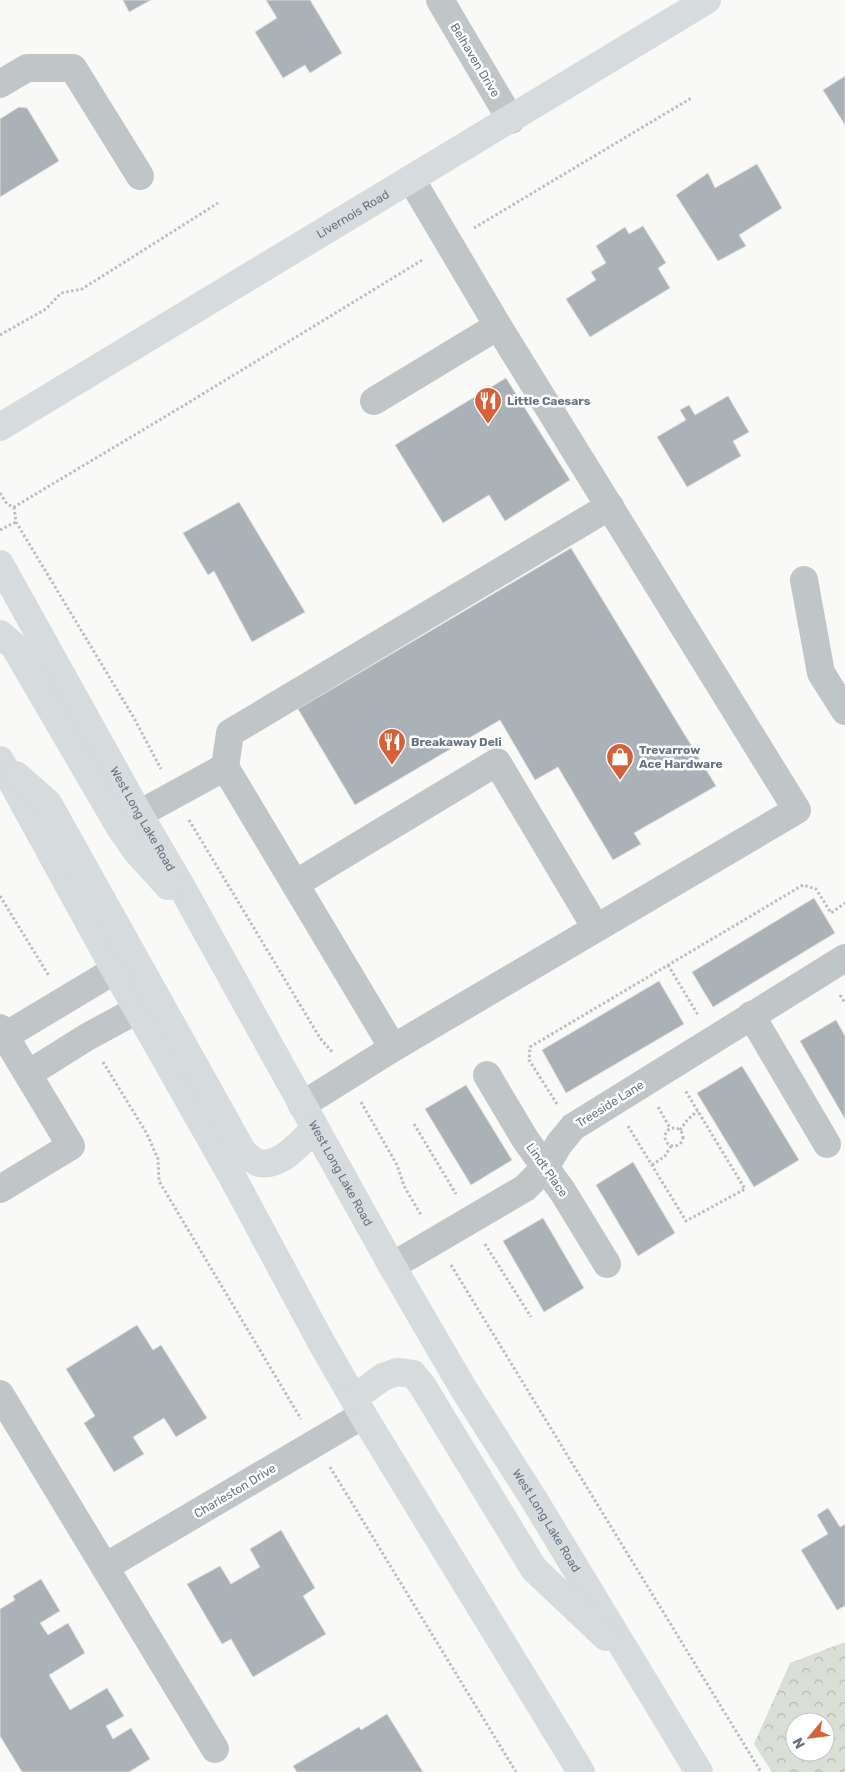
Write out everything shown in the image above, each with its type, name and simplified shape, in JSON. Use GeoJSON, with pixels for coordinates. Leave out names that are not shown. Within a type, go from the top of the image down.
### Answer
{"type":"FeatureCollection","features":[{"type":"Feature","properties":{"kind":"main road","name":"Livernois Road"},"geometry":{"type":"LineString","coordinates":[[0,427],[707,0]]}},
{"type":"Feature","properties":{"kind":"main road","name":"West Long Lake Road"},"geometry":{"type":"LineString","coordinates":[[0,564],[139,814],[202,922],[392,1266],[463,1388],[533,1498],[699,1772]]}},
{"type":"Feature","properties":{"kind":"main road"},"geometry":{"type":"LineString","coordinates":[[0,634],[14,646],[137,852],[202,922]]}},
{"type":"Feature","properties":{"kind":"main road"},"geometry":{"type":"LineString","coordinates":[[1,761],[115,970],[359,1406],[581,1772]]}},
{"type":"Feature","properties":{"kind":"main road"},"geometry":{"type":"LineString","coordinates":[[1,761],[48,803],[243,1152],[258,1163],[273,1162],[287,1154],[315,1129]]}},
{"type":"Feature","properties":{"kind":"main road"},"geometry":{"type":"LineString","coordinates":[[359,1406],[383,1377],[397,1372],[413,1374],[422,1385],[534,1569],[633,1662]]}},
{"type":"Feature","properties":{"kind":"street","name":"Belhaven Drive"},"geometry":{"type":"LineString","coordinates":[[440,0],[511,120]]}},
{"type":"Feature","properties":{"kind":"street"},"geometry":{"type":"LineString","coordinates":[[0,84],[27,68],[73,68],[140,176]]}},
{"type":"Feature","properties":{"kind":"street"},"geometry":{"type":"LineString","coordinates":[[302,1105],[393,1048],[797,810],[498,326],[411,179]]}},
{"type":"Feature","properties":{"kind":"street"},"geometry":{"type":"LineString","coordinates":[[374,401],[498,326]]}},
{"type":"Feature","properties":{"kind":"street"},"geometry":{"type":"LineString","coordinates":[[393,1048],[225,767],[230,732],[610,506]]}},
{"type":"Feature","properties":{"kind":"street"},"geometry":{"type":"LineString","coordinates":[[804,580],[821,673],[845,711]]}},
{"type":"Feature","properties":{"kind":"street"},"geometry":{"type":"LineString","coordinates":[[295,884],[498,762],[596,928]]}},
{"type":"Feature","properties":{"kind":"street"},"geometry":{"type":"LineString","coordinates":[[139,814],[225,767]]}},
{"type":"Feature","properties":{"kind":"street","name":"Treeside Lane"},"geometry":{"type":"LineString","coordinates":[[392,1266],[525,1188],[545,1168],[559,1144],[573,1127],[845,958]]}},
{"type":"Feature","properties":{"kind":"street"},"geometry":{"type":"LineString","coordinates":[[0,1189],[71,1146],[3,1032],[115,970]]}},
{"type":"Feature","properties":{"kind":"street"},"geometry":{"type":"LineString","coordinates":[[28,1074],[87,1037],[138,1010]]}},
{"type":"Feature","properties":{"kind":"street"},"geometry":{"type":"LineString","coordinates":[[751,1015],[827,1144]]}},
{"type":"Feature","properties":{"kind":"street","name":"Lindt Place"},"geometry":{"type":"LineString","coordinates":[[487,1075],[607,1264]]}},
{"type":"Feature","properties":{"kind":"street"},"geometry":{"type":"LineString","coordinates":[[0,1394],[215,1750]]}},
{"type":"Feature","properties":{"kind":"street","name":"Charleston Drive"},"geometry":{"type":"LineString","coordinates":[[105,1567],[359,1406]]}},
{"type":"Feature","properties":{"kind":"path"},"geometry":{"type":"LineString","coordinates":[[471,230],[692,97]]}},
{"type":"Feature","properties":{"kind":"path"},"geometry":{"type":"LineString","coordinates":[[0,335],[46,309],[61,293],[82,289],[218,203]]}},
{"type":"Feature","properties":{"kind":"path"},"geometry":{"type":"LineString","coordinates":[[14,507],[192,401],[431,254]]}},
{"type":"Feature","properties":{"kind":"path"},"geometry":{"type":"LineString","coordinates":[[0,493],[7,504],[14,507]]}},
{"type":"Feature","properties":{"kind":"path"},"geometry":{"type":"LineString","coordinates":[[14,507],[16,522],[134,718],[163,774]]}},
{"type":"Feature","properties":{"kind":"path"},"geometry":{"type":"LineString","coordinates":[[0,530],[16,522]]}},
{"type":"Feature","properties":{"kind":"path"},"geometry":{"type":"LineString","coordinates":[[185,814],[320,1038],[334,1055]]}},
{"type":"Feature","properties":{"kind":"path"},"geometry":{"type":"LineString","coordinates":[[562,1111],[529,1060],[530,1047],[803,885],[816,889],[831,913],[845,903]]}},
{"type":"Feature","properties":{"kind":"path"},"geometry":{"type":"LineString","coordinates":[[0,896],[51,980]]}},
{"type":"Feature","properties":{"kind":"path"},"geometry":{"type":"LineString","coordinates":[[668,965],[700,1018]]}},
{"type":"Feature","properties":{"kind":"path"},"geometry":{"type":"LineString","coordinates":[[839,992],[845,1003]]}},
{"type":"Feature","properties":{"kind":"path"},"geometry":{"type":"LineString","coordinates":[[98,1056],[147,1134],[158,1159],[159,1181],[304,1423]]}},
{"type":"Feature","properties":{"kind":"path"},"geometry":{"type":"LineString","coordinates":[[626,1121],[686,1221],[745,1188],[683,1086]]}},
{"type":"Feature","properties":{"kind":"path"},"geometry":{"type":"LineString","coordinates":[[360,1099],[397,1165],[404,1186],[424,1220]]}},
{"type":"Feature","properties":{"kind":"path"},"geometry":{"type":"LineString","coordinates":[[656,1104],[670,1128]]}},
{"type":"Feature","properties":{"kind":"path"},"geometry":{"type":"LineString","coordinates":[[680,1130],[688,1119],[698,1112]]}},
{"type":"Feature","properties":{"kind":"path"},"geometry":{"type":"LineString","coordinates":[[414,1124],[458,1197]]}},
{"type":"Feature","properties":{"kind":"path"},"geometry":{"type":"LineString","coordinates":[[670,1128],[680,1130],[683,1135],[682,1141],[678,1146],[671,1146],[664,1138],[670,1128]]}},
{"type":"Feature","properties":{"kind":"path"},"geometry":{"type":"LineString","coordinates":[[652,1165],[665,1156],[671,1146]]}},
{"type":"Feature","properties":{"kind":"path"},"geometry":{"type":"LineString","coordinates":[[485,1243],[531,1317]]}},
{"type":"Feature","properties":{"kind":"path"},"geometry":{"type":"LineString","coordinates":[[447,1259],[761,1772]]}},
{"type":"Feature","properties":{"kind":"path"},"geometry":{"type":"LineString","coordinates":[[327,1462],[516,1772]]}},
{"type":"Feature","properties":{"kind":"green space"},"geometry":{"type":"Polygon","coordinates":[[[845,1642],[845,1772],[772,1772],[754,1744],[790,1663],[845,1642]]]}},
{"type":"Feature","properties":{"kind":"building"},"geometry":{"type":"Polygon","coordinates":[[[123,0],[151,0],[129,12],[123,0]]]}},
{"type":"Feature","properties":{"kind":"building"},"geometry":{"type":"Polygon","coordinates":[[[266,0],[310,0],[342,53],[310,73],[305,65],[283,78],[255,32],[277,18],[266,0]]]}},
{"type":"Feature","properties":{"kind":"building"},"geometry":{"type":"Polygon","coordinates":[[[845,76],[845,125],[823,90],[845,76]]]}},
{"type":"Feature","properties":{"kind":"building"},"geometry":{"type":"Polygon","coordinates":[[[19,107],[27,108],[59,161],[0,197],[0,119],[19,107]]]}},
{"type":"Feature","properties":{"kind":"building"},"geometry":{"type":"Polygon","coordinates":[[[757,164],[782,208],[739,235],[746,246],[718,261],[676,195],[708,173],[715,188],[757,164]]]}},
{"type":"Feature","properties":{"kind":"building"},"geometry":{"type":"Polygon","coordinates":[[[643,226],[666,263],[658,268],[670,288],[590,337],[566,299],[596,280],[591,272],[606,263],[596,246],[625,227],[629,234],[643,226]]]}},
{"type":"Feature","properties":{"kind":"building"},"geometry":{"type":"Polygon","coordinates":[[[506,378],[570,480],[505,521],[489,495],[443,523],[395,445],[506,378]]]}},
{"type":"Feature","properties":{"kind":"building"},"geometry":{"type":"Polygon","coordinates":[[[728,396],[749,432],[733,441],[741,456],[687,487],[657,437],[686,420],[680,410],[689,405],[695,415],[728,396]]]}},
{"type":"Feature","properties":{"kind":"building"},"geometry":{"type":"Polygon","coordinates":[[[239,502],[305,612],[252,642],[214,571],[208,575],[183,533],[239,502]]]}},
{"type":"Feature","properties":{"kind":"building"},"geometry":{"type":"Polygon","coordinates":[[[571,548],[716,786],[634,833],[641,844],[613,860],[558,767],[535,780],[500,720],[355,805],[298,709],[571,548]]]}},
{"type":"Feature","properties":{"kind":"building"},"geometry":{"type":"Polygon","coordinates":[[[814,898],[835,933],[713,1007],[692,972],[814,898]]]}},
{"type":"Feature","properties":{"kind":"building"},"geometry":{"type":"Polygon","coordinates":[[[659,981],[684,1024],[566,1093],[542,1050],[659,981]]]}},
{"type":"Feature","properties":{"kind":"building"},"geometry":{"type":"Polygon","coordinates":[[[836,1020],[845,1036],[845,1119],[800,1041],[836,1020]]]}},
{"type":"Feature","properties":{"kind":"building"},"geometry":{"type":"Polygon","coordinates":[[[742,1066],[799,1160],[754,1187],[697,1093],[742,1066]]]}},
{"type":"Feature","properties":{"kind":"building"},"geometry":{"type":"Polygon","coordinates":[[[466,1085],[512,1160],[471,1185],[425,1109],[466,1085]]]}},
{"type":"Feature","properties":{"kind":"building"},"geometry":{"type":"Polygon","coordinates":[[[633,1162],[675,1233],[638,1256],[596,1185],[633,1162]]]}},
{"type":"Feature","properties":{"kind":"building"},"geometry":{"type":"Polygon","coordinates":[[[543,1218],[584,1288],[544,1312],[503,1241],[543,1218]]]}},
{"type":"Feature","properties":{"kind":"building"},"geometry":{"type":"Polygon","coordinates":[[[137,1325],[153,1350],[161,1345],[207,1418],[176,1437],[164,1418],[133,1437],[144,1454],[114,1472],[84,1423],[95,1416],[66,1369],[137,1325]]]}},
{"type":"Feature","properties":{"kind":"building"},"geometry":{"type":"Polygon","coordinates":[[[828,1508],[840,1527],[845,1524],[845,1606],[837,1610],[801,1550],[828,1534],[817,1515],[828,1508]]]}},
{"type":"Feature","properties":{"kind":"building"},"geometry":{"type":"Polygon","coordinates":[[[281,1530],[315,1588],[303,1596],[326,1634],[253,1677],[231,1639],[222,1644],[187,1584],[220,1566],[231,1584],[260,1567],[250,1549],[281,1530]]]}},
{"type":"Feature","properties":{"kind":"building"},"geometry":{"type":"Polygon","coordinates":[[[41,1579],[60,1611],[40,1623],[48,1635],[68,1623],[85,1653],[49,1675],[70,1710],[107,1688],[124,1716],[106,1726],[113,1739],[131,1728],[150,1759],[129,1772],[22,1772],[0,1736],[0,1609],[15,1600],[13,1596],[41,1579]]]}},
{"type":"Feature","properties":{"kind":"building"},"geometry":{"type":"Polygon","coordinates":[[[387,1714],[423,1772],[297,1772],[293,1766],[359,1727],[361,1730],[387,1714]]]}},
{"type":"Feature","properties":{"kind":"place","name":"Little Caesars"},"geometry":{"type":"Point","coordinates":[488,425]}},
{"type":"Feature","properties":{"kind":"place","name":"Breakaway Deli"},"geometry":{"type":"Point","coordinates":[392,766]}},
{"type":"Feature","properties":{"kind":"place","name":"Trevarrow Ace Hardware"},"geometry":{"type":"Point","coordinates":[620,781]}}]}
